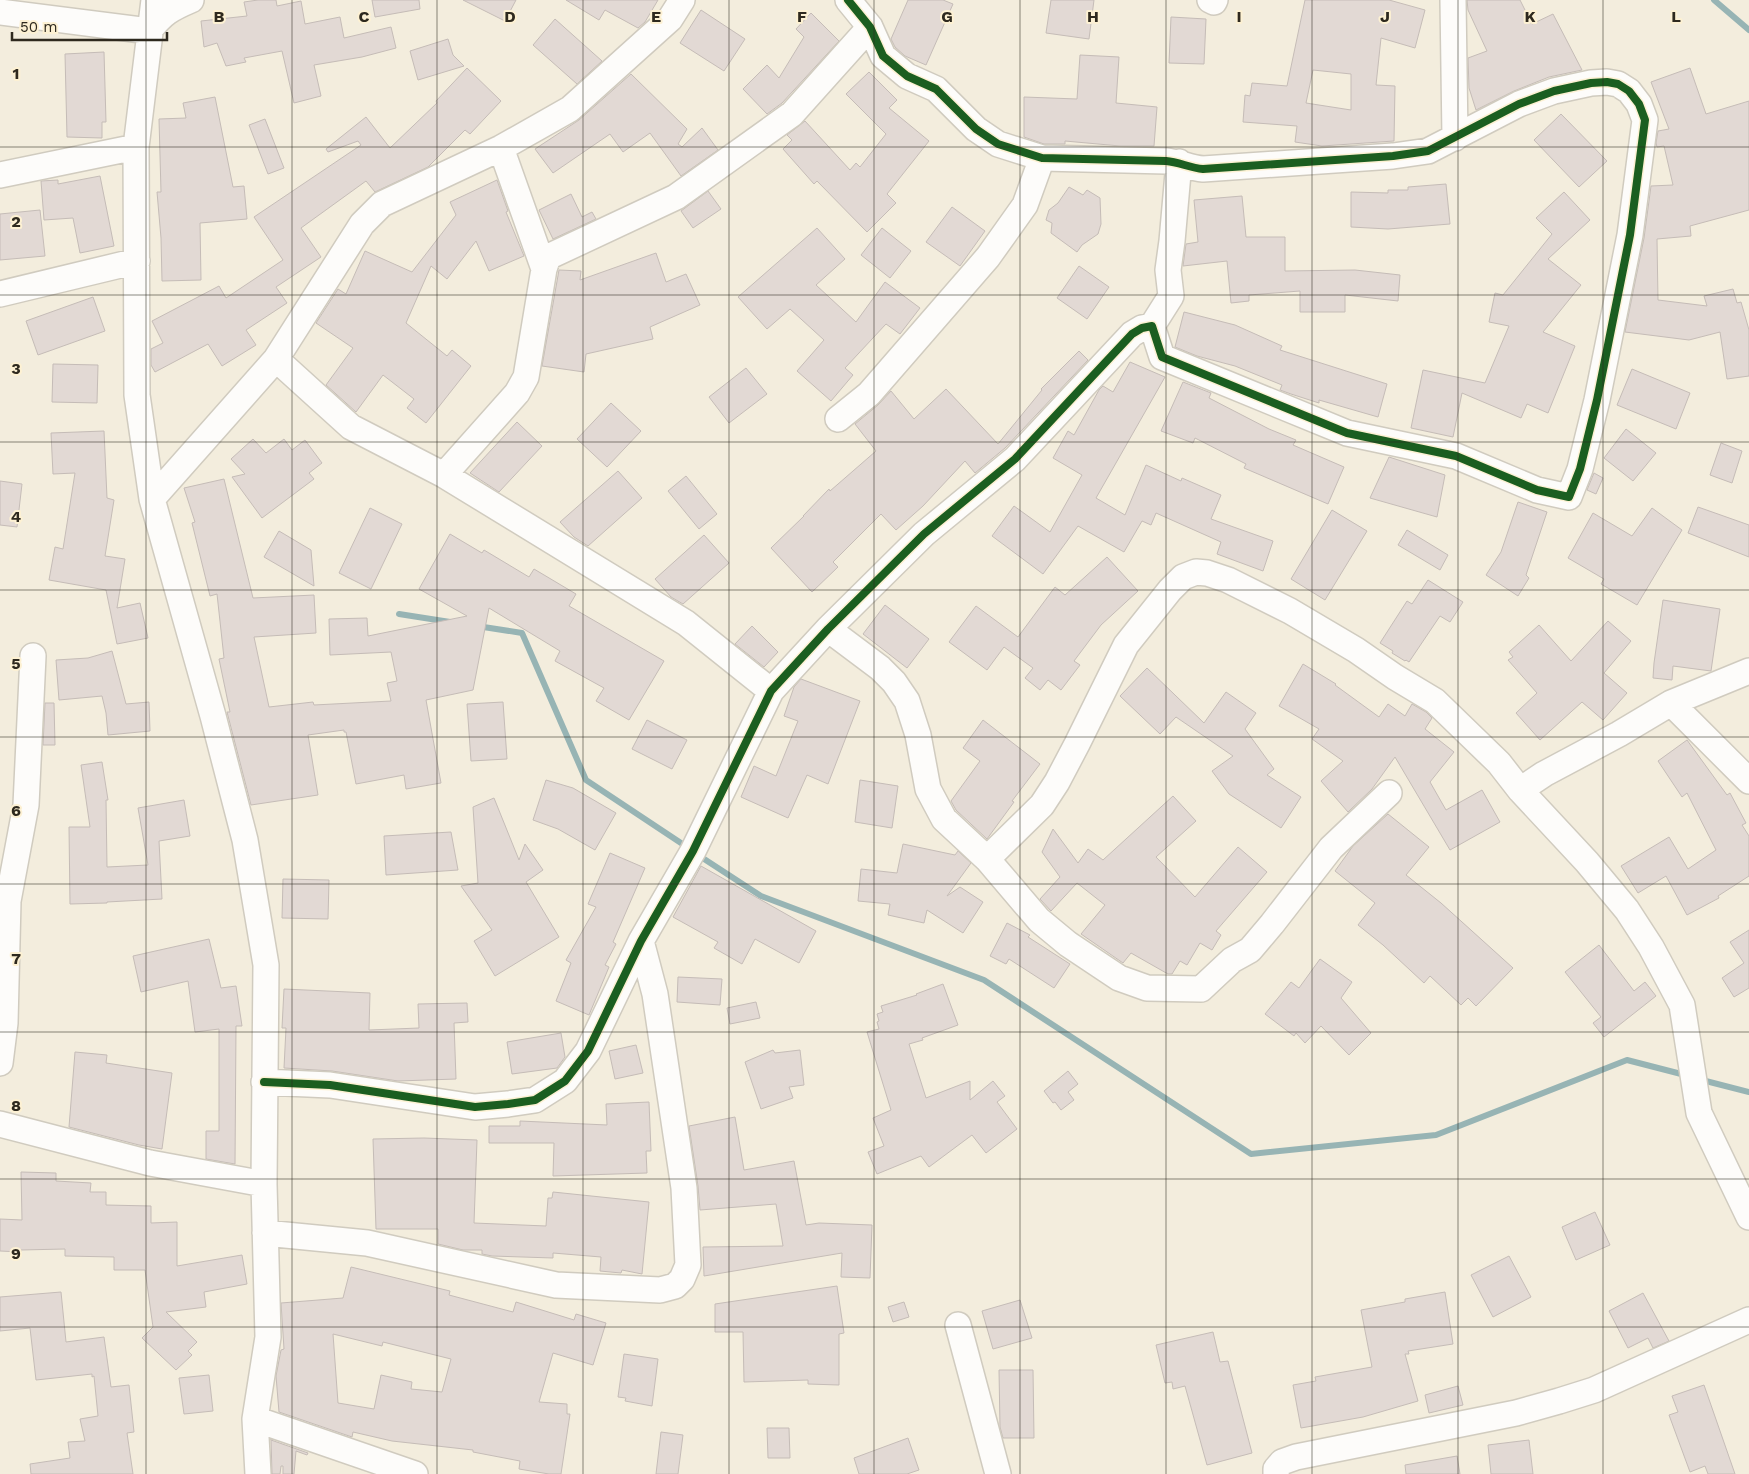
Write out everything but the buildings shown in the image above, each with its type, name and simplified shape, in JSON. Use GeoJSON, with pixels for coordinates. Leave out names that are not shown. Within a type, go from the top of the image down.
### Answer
{"type":"FeatureCollection","features":[{"type":"Feature","properties":{"kind":"street"},"geometry":{"type":"LineString","coordinates":[[154,0],[136,147],[136,395],[152,499],[245,840],[266,965],[264,1184],[268,1337],[255,1419],[258,1474]]}},
{"type":"Feature","properties":{"kind":"street"},"geometry":{"type":"LineString","coordinates":[[149,31],[161,16],[191,0]]}},
{"type":"Feature","properties":{"kind":"street"},"geometry":{"type":"LineString","coordinates":[[152,499],[276,359],[362,224],[382,204],[501,148],[570,109],[670,19],[682,0]]}},
{"type":"Feature","properties":{"kind":"street"},"geometry":{"type":"LineString","coordinates":[[848,0],[870,27],[883,56],[907,76],[936,89],[976,129],[998,144],[1042,158],[1179,162],[1191,168],[1203,169],[1393,156],[1428,151],[1519,104],[1554,91],[1591,83],[1607,82],[1618,84],[1629,91],[1639,104],[1645,120],[1630,235],[1597,400],[1580,469],[1569,497],[1537,490],[1456,456],[1347,433],[1162,357],[1152,326]]}},
{"type":"Feature","properties":{"kind":"street"},"geometry":{"type":"LineString","coordinates":[[1210,0],[1214,2],[1215,0]]}},
{"type":"Feature","properties":{"kind":"street"},"geometry":{"type":"LineString","coordinates":[[1453,0],[1455,138]]}},
{"type":"Feature","properties":{"kind":"street"},"geometry":{"type":"LineString","coordinates":[[0,12],[149,31]]}},
{"type":"Feature","properties":{"kind":"street"},"geometry":{"type":"LineString","coordinates":[[444,475],[517,393],[526,377],[544,269],[548,257],[676,197],[792,114],[870,27]]}},
{"type":"Feature","properties":{"kind":"street"},"geometry":{"type":"LineString","coordinates":[[0,176],[136,147]]}},
{"type":"Feature","properties":{"kind":"street"},"geometry":{"type":"LineString","coordinates":[[501,148],[544,269]]}},
{"type":"Feature","properties":{"kind":"street"},"geometry":{"type":"LineString","coordinates":[[838,419],[869,394],[988,257],[1025,205],[1042,158]]}},
{"type":"Feature","properties":{"kind":"street"},"geometry":{"type":"LineString","coordinates":[[264,1082],[330,1085],[475,1107],[535,1100],[565,1081],[588,1051],[641,941],[693,851],[771,691],[828,629],[924,534],[1015,459],[1132,334],[1142,328],[1152,326],[1171,296],[1168,270],[1179,162]]}},
{"type":"Feature","properties":{"kind":"street"},"geometry":{"type":"LineString","coordinates":[[0,294],[137,261]]}},
{"type":"Feature","properties":{"kind":"street"},"geometry":{"type":"LineString","coordinates":[[276,359],[351,427],[444,475],[686,623],[771,691]]}},
{"type":"Feature","properties":{"kind":"street"},"geometry":{"type":"LineString","coordinates":[[987,859],[1042,805],[1057,782],[1126,645],[1170,590],[1184,577],[1196,572],[1207,573],[1228,580],[1290,611],[1356,650],[1395,677],[1435,701],[1499,763],[1520,790],[1587,862],[1627,910],[1651,947],[1682,1005],[1699,1113],[1749,1217]]}},
{"type":"Feature","properties":{"kind":"street"},"geometry":{"type":"LineString","coordinates":[[828,629],[880,668],[894,682],[906,701],[915,726],[928,789],[944,819],[987,859],[1039,920],[1068,944],[1119,978],[1147,988],[1201,989],[1232,960],[1250,950],[1331,848],[1389,793]]}},
{"type":"Feature","properties":{"kind":"street"},"geometry":{"type":"LineString","coordinates":[[0,1063],[5,1023],[4,902],[26,805],[33,656]]}},
{"type":"Feature","properties":{"kind":"street"},"geometry":{"type":"LineString","coordinates":[[1520,790],[1544,774],[1619,734],[1671,703],[1749,671]]}},
{"type":"Feature","properties":{"kind":"street"},"geometry":{"type":"LineString","coordinates":[[1671,703],[1749,781]]}},
{"type":"Feature","properties":{"kind":"street"},"geometry":{"type":"LineString","coordinates":[[265,1232],[367,1243],[556,1285],[660,1290],[675,1286],[682,1279],[688,1265],[684,1188],[656,994],[641,941]]}},
{"type":"Feature","properties":{"kind":"street"},"geometry":{"type":"LineString","coordinates":[[0,1124],[150,1163],[264,1184]]}},
{"type":"Feature","properties":{"kind":"street"},"geometry":{"type":"LineString","coordinates":[[1276,1474],[1276,1469],[1282,1462],[1296,1457],[1516,1413],[1594,1390],[1749,1320]]}},
{"type":"Feature","properties":{"kind":"street"},"geometry":{"type":"LineString","coordinates":[[958,1325],[998,1474]]}},
{"type":"Feature","properties":{"kind":"street"},"geometry":{"type":"LineString","coordinates":[[255,1419],[415,1474]]}},
{"type":"Feature","properties":{"kind":"street"},"geometry":{"type":"LineString","coordinates":[[356,1454],[388,1474]]}},
{"type":"Feature","properties":{"kind":"waterway"},"geometry":{"type":"LineString","coordinates":[[1714,0],[1749,30]]}},
{"type":"Feature","properties":{"kind":"waterway"},"geometry":{"type":"LineString","coordinates":[[399,614],[450,622]]}},
{"type":"Feature","properties":{"kind":"waterway"},"geometry":{"type":"LineString","coordinates":[[477,626],[522,633],[586,780],[690,849]]}},
{"type":"Feature","properties":{"kind":"waterway"},"geometry":{"type":"LineString","coordinates":[[698,855],[761,896],[984,980],[1251,1154],[1436,1135],[1627,1060],[1689,1076]]}},
{"type":"Feature","properties":{"kind":"waterway"},"geometry":{"type":"LineString","coordinates":[[1698,1079],[1749,1092]]}},
{"type":"Feature","properties":{"kind":"cycle path"},"geometry":{"type":"LineString","coordinates":[[264,1082],[330,1085],[475,1107],[535,1100],[565,1081],[588,1051],[641,941],[693,851],[771,691],[828,629],[924,534],[1015,459],[1132,334],[1142,328],[1152,326],[1162,357],[1347,433],[1456,456],[1537,490],[1569,497],[1580,469],[1597,400],[1630,235],[1645,120],[1639,104],[1629,91],[1618,84],[1607,82],[1591,83],[1554,91],[1519,104],[1428,151],[1393,156],[1203,169],[1166,161],[1042,158],[998,144],[976,129],[936,89],[907,76],[883,56],[870,27],[848,0]]}}]}
